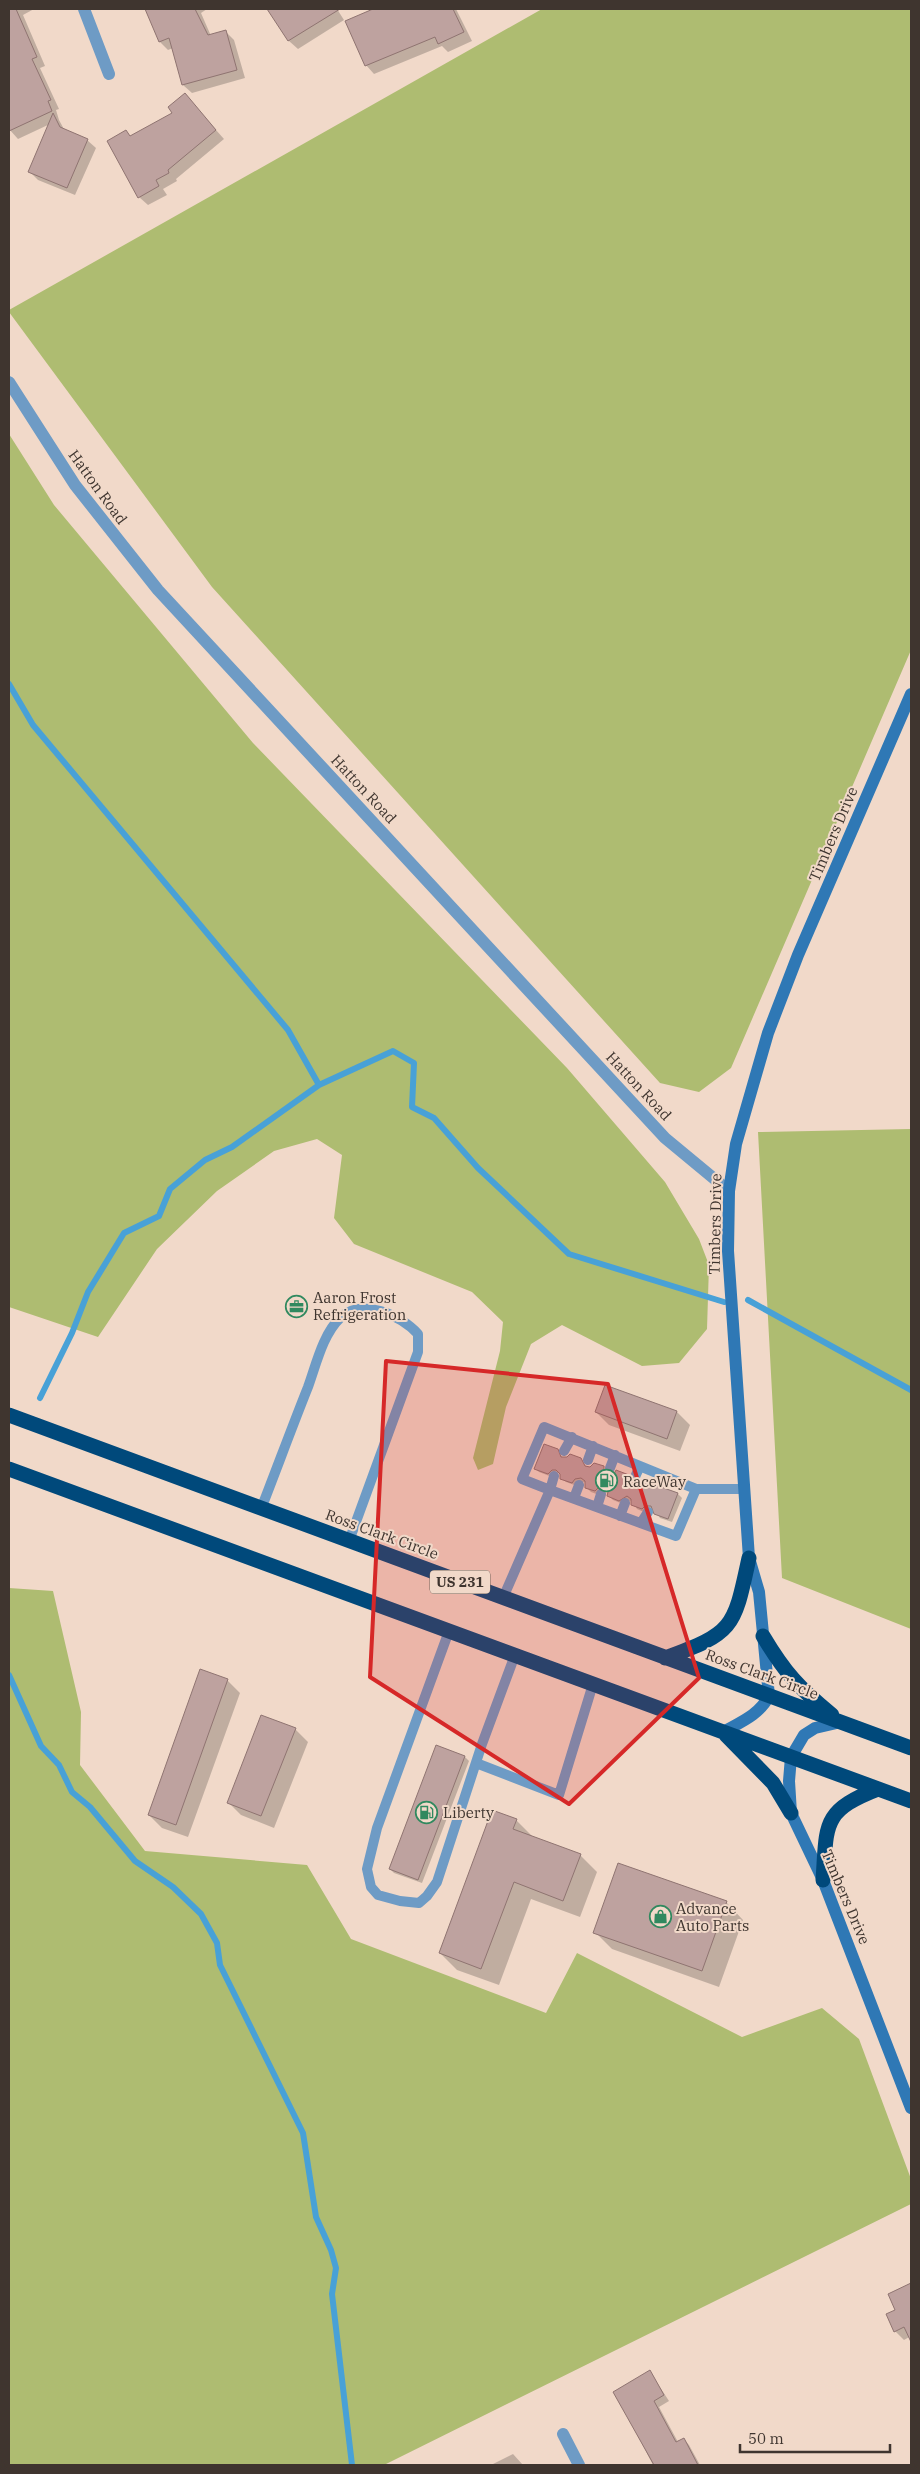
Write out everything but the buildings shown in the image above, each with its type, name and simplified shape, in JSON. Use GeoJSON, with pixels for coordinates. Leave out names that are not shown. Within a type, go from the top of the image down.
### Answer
{"type":"FeatureCollection","features":[{"type":"Feature","properties":{"kind":"highway","name":"Ross Clark Circle"},"geometry":{"type":"LineString","coordinates":[[9,1415],[911,1748]]}},
{"type":"Feature","properties":{"kind":"highway"},"geometry":{"type":"LineString","coordinates":[[9,1468],[911,1801]]}},
{"type":"Feature","properties":{"kind":"highway"},"geometry":{"type":"LineString","coordinates":[[665,1658],[704,1644],[717,1636],[730,1622],[738,1606],[749,1558]]}},
{"type":"Feature","properties":{"kind":"highway"},"geometry":{"type":"LineString","coordinates":[[763,1636],[781,1666],[798,1687],[841,1722]]}},
{"type":"Feature","properties":{"kind":"highway"},"geometry":{"type":"LineString","coordinates":[[723,1732],[773,1783],[792,1813]]}},
{"type":"Feature","properties":{"kind":"highway"},"geometry":{"type":"LineString","coordinates":[[823,1880],[827,1828],[837,1812],[853,1799],[878,1789]]}},
{"type":"Feature","properties":{"kind":"street"},"geometry":{"type":"LineString","coordinates":[[84,9],[109,74]]}},
{"type":"Feature","properties":{"kind":"street","name":"Hatton Road"},"geometry":{"type":"LineString","coordinates":[[9,382],[75,486],[158,590],[665,1138],[728,1191]]}},
{"type":"Feature","properties":{"kind":"street","name":"Timbers Drive"},"geometry":{"type":"LineString","coordinates":[[769,1696],[759,1592],[749,1558],[728,1251],[728,1191],[736,1144],[768,1032],[798,956],[911,694]]}},
{"type":"Feature","properties":{"kind":"street"},"geometry":{"type":"LineString","coordinates":[[723,1732],[751,1717],[763,1707],[769,1696]]}},
{"type":"Feature","properties":{"kind":"street","name":"Timbers Drive"},"geometry":{"type":"LineString","coordinates":[[841,1722],[815,1728],[804,1735],[791,1757],[789,1782],[792,1813],[823,1880],[897,2067],[911,2108]]}},
{"type":"Feature","properties":{"kind":"street"},"geometry":{"type":"LineString","coordinates":[[563,2434],[579,2465]]}},
{"type":"Feature","properties":{"kind":"lane"},"geometry":{"type":"LineString","coordinates":[[261,1509],[314,1370],[335,1325],[343,1315],[356,1308],[366,1308],[396,1317],[409,1324],[418,1334],[418,1352],[349,1541]]}},
{"type":"Feature","properties":{"kind":"lane"},"geometry":{"type":"LineString","coordinates":[[696,1489],[676,1536],[522,1479],[544,1426],[696,1489],[744,1489]]}},
{"type":"Feature","properties":{"kind":"lane"},"geometry":{"type":"LineString","coordinates":[[564,1452],[572,1437]]}},
{"type":"Feature","properties":{"kind":"lane"},"geometry":{"type":"LineString","coordinates":[[588,1460],[593,1446]]}},
{"type":"Feature","properties":{"kind":"lane"},"geometry":{"type":"LineString","coordinates":[[610,1468],[615,1456]]}},
{"type":"Feature","properties":{"kind":"lane"},"geometry":{"type":"LineString","coordinates":[[635,1477],[640,1466]]}},
{"type":"Feature","properties":{"kind":"lane"},"geometry":{"type":"LineString","coordinates":[[503,1598],[550,1490],[554,1476]]}},
{"type":"Feature","properties":{"kind":"lane"},"geometry":{"type":"LineString","coordinates":[[660,1486],[664,1476]]}},
{"type":"Feature","properties":{"kind":"lane"},"geometry":{"type":"LineString","coordinates":[[574,1498],[579,1485]]}},
{"type":"Feature","properties":{"kind":"lane"},"geometry":{"type":"LineString","coordinates":[[597,1507],[601,1494]]}},
{"type":"Feature","properties":{"kind":"lane"},"geometry":{"type":"LineString","coordinates":[[620,1516],[625,1503]]}},
{"type":"Feature","properties":{"kind":"lane"},"geometry":{"type":"LineString","coordinates":[[642,1523],[648,1512]]}},
{"type":"Feature","properties":{"kind":"lane"},"geometry":{"type":"LineString","coordinates":[[449,1631],[377,1828],[366,1869],[371,1888],[378,1894],[400,1901],[419,1903],[427,1896],[437,1882],[476,1763],[515,1655]]}},
{"type":"Feature","properties":{"kind":"lane"},"geometry":{"type":"LineString","coordinates":[[476,1763],[559,1795],[593,1684]]}},
{"type":"Feature","properties":{"kind":"highlighted area"},"geometry":{"type":"Polygon","coordinates":[[[386,1361],[608,1384],[699,1678],[569,1804],[370,1677],[386,1361]]]}},
{"type":"Feature","properties":{"kind":"green space"},"geometry":{"type":"Polygon","coordinates":[[[542,9],[911,9],[911,650],[731,1068],[699,1092],[660,1083],[212,587],[9,312],[9,310],[542,9]]]}},
{"type":"Feature","properties":{"kind":"green space"},"geometry":{"type":"Polygon","coordinates":[[[9,434],[54,505],[253,743],[567,1068],[665,1182],[699,1239],[709,1265],[707,1329],[679,1363],[642,1366],[562,1325],[531,1344],[506,1407],[493,1464],[478,1470],[473,1458],[500,1351],[503,1322],[472,1292],[354,1244],[334,1218],[342,1155],[317,1139],[274,1151],[217,1191],[157,1249],[98,1337],[9,1307],[9,434]]]}},
{"type":"Feature","properties":{"kind":"green space"},"geometry":{"type":"Polygon","coordinates":[[[911,1129],[911,1629],[782,1578],[758,1132],[911,1129]]]}},
{"type":"Feature","properties":{"kind":"green space"},"geometry":{"type":"Polygon","coordinates":[[[9,1588],[53,1591],[81,1712],[80,1765],[145,1851],[307,1865],[351,1939],[546,2013],[577,1953],[742,2037],[822,2008],[859,2039],[911,2179],[911,2204],[384,2465],[9,2465],[9,1588]]]}},
{"type":"Feature","properties":{"kind":"waterway"},"geometry":{"type":"LineString","coordinates":[[9,684],[33,725],[288,1030],[319,1085]]}},
{"type":"Feature","properties":{"kind":"waterway"},"geometry":{"type":"LineString","coordinates":[[40,1398],[72,1333],[88,1292],[124,1233],[159,1216],[170,1189],[205,1160],[232,1147],[319,1085],[393,1051],[414,1063],[412,1107],[434,1118],[478,1168],[569,1254],[724,1302]]}},
{"type":"Feature","properties":{"kind":"waterway"},"geometry":{"type":"LineString","coordinates":[[748,1300],[911,1390]]}},
{"type":"Feature","properties":{"kind":"waterway"},"geometry":{"type":"LineString","coordinates":[[9,1675],[41,1746],[59,1765],[72,1792],[90,1807],[135,1861],[173,1887],[201,1914],[217,1943],[220,1965],[303,2133],[316,2217],[331,2250],[336,2268],[332,2294],[352,2465]]}},
{"type":"Feature","properties":{"kind":"place","name":"Aaron Frost Refrigeration"},"geometry":{"type":"Point","coordinates":[297,1306]}},
{"type":"Feature","properties":{"kind":"place","name":"RaceWay"},"geometry":{"type":"Point","coordinates":[607,1481]}},
{"type":"Feature","properties":{"kind":"place","name":"Liberty"},"geometry":{"type":"Point","coordinates":[427,1812]}},
{"type":"Feature","properties":{"kind":"place","name":"Advance Auto Parts"},"geometry":{"type":"Point","coordinates":[660,1917]}}]}
